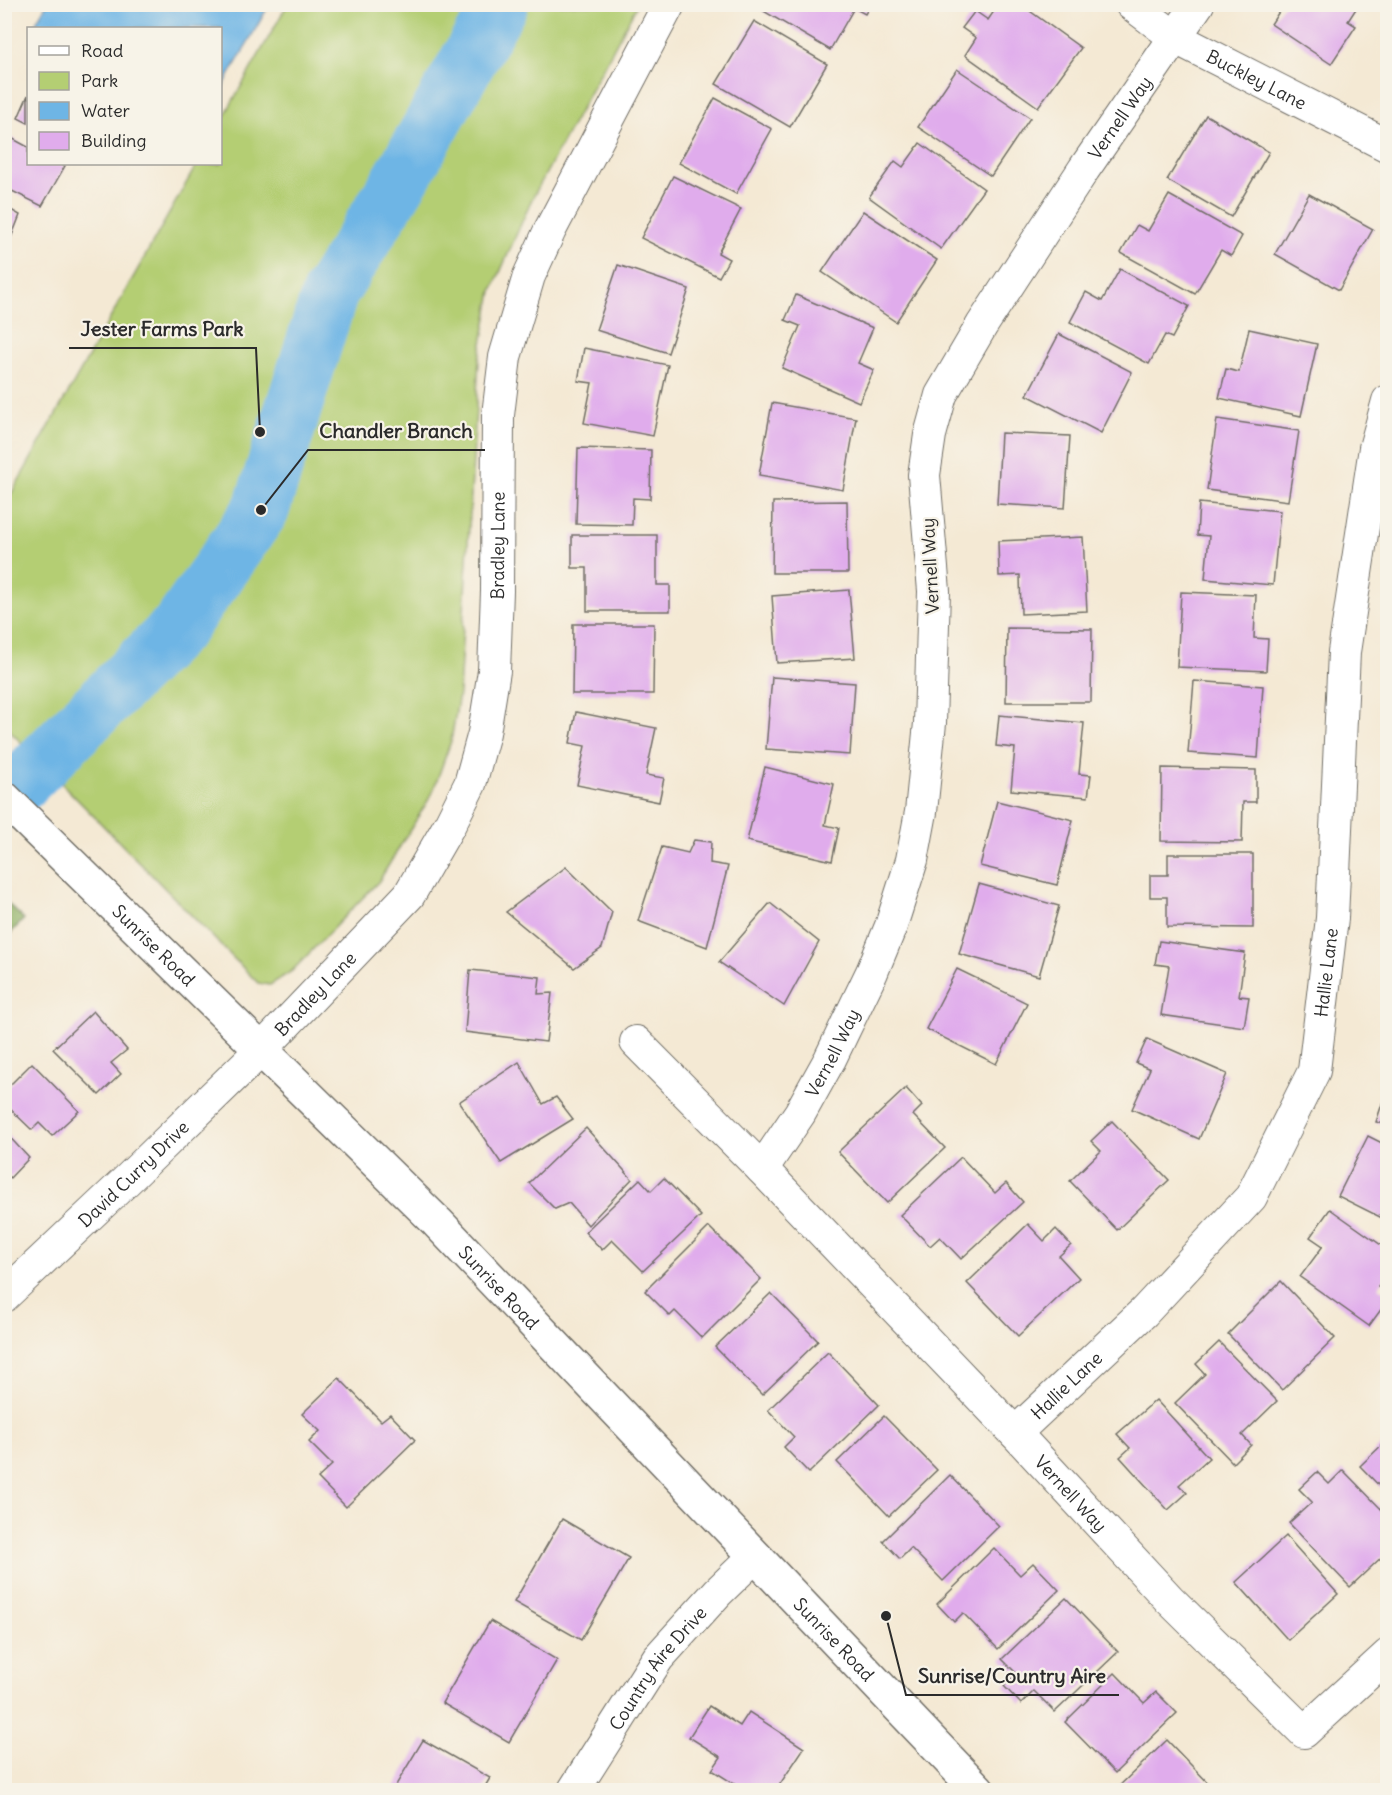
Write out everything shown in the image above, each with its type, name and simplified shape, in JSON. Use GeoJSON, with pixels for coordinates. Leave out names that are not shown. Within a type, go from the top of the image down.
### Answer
{"type":"FeatureCollection","features":[{"type":"Feature","properties":{"kind":"main road","name":"Sunrise Road"},"geometry":{"type":"LineString","coordinates":[[4,798],[437,1222],[978,1791]]}},
{"type":"Feature","properties":{"kind":"street","name":"Bradley Lane"},"geometry":{"type":"LineString","coordinates":[[262,1049],[409,895],[450,825],[470,784],[484,733],[494,671],[498,415],[505,357],[529,276],[550,230],[669,4]]}},
{"type":"Feature","properties":{"kind":"street","name":"Buckley Lane"},"geometry":{"type":"LineString","coordinates":[[1131,4],[1176,38],[1388,146]]}},
{"type":"Feature","properties":{"kind":"street","name":"Vernell Way"},"geometry":{"type":"LineString","coordinates":[[762,1169],[800,1113],[830,1059],[872,972],[891,926],[912,860],[921,812],[930,723],[934,591],[924,475],[930,435],[941,395],[982,325],[1058,208],[1198,4]]}},
{"type":"Feature","properties":{"kind":"street","name":"Hallie Lane"},"geometry":{"type":"LineString","coordinates":[[1015,1433],[1144,1312],[1251,1197],[1314,1071],[1332,918],[1344,652],[1375,448],[1388,401]]}},
{"type":"Feature","properties":{"kind":"street","name":"Vernell Way"},"geometry":{"type":"LineString","coordinates":[[636,1042],[762,1169],[1015,1433],[1169,1599],[1304,1732],[1388,1655]]}},
{"type":"Feature","properties":{"kind":"street","name":"David Curry Drive"},"geometry":{"type":"LineString","coordinates":[[4,1296],[262,1049]]}},
{"type":"Feature","properties":{"kind":"street","name":"Country Aire Drive"},"geometry":{"type":"LineString","coordinates":[[574,1791],[658,1658],[717,1592],[755,1556]]}},
{"type":"Feature","properties":{"kind":"green space"},"geometry":{"type":"Polygon","coordinates":[[[287,5],[637,5],[531,201],[492,291],[479,359],[459,694],[451,741],[432,794],[379,881],[292,971],[270,985],[258,983],[5,726],[5,505],[196,165],[222,165],[222,120],[287,5]]]}},
{"type":"Feature","properties":{"kind":"green space"},"geometry":{"type":"Polygon","coordinates":[[[4,900],[24,919],[5,939],[4,939],[4,900]]]}},
{"type":"Feature","properties":{"kind":"water"},"geometry":{"type":"Polygon","coordinates":[[[46,4],[269,5],[222,88],[222,27],[34,27],[46,4]]]}},
{"type":"Feature","properties":{"kind":"building"},"geometry":{"type":"Polygon","coordinates":[[[762,4],[871,4],[865,14],[854,8],[830,50],[760,9],[762,4]]]}},
{"type":"Feature","properties":{"kind":"building"},"geometry":{"type":"Polygon","coordinates":[[[999,4],[1020,4],[1081,48],[1038,107],[965,55],[976,38],[962,28],[975,11],[988,20],[999,4]]]}},
{"type":"Feature","properties":{"kind":"building"},"geometry":{"type":"Polygon","coordinates":[[[1284,4],[1359,4],[1348,21],[1356,26],[1331,64],[1271,24],[1284,4]]]}},
{"type":"Feature","properties":{"kind":"building"},"geometry":{"type":"Polygon","coordinates":[[[754,21],[827,64],[790,127],[716,84],[754,21]]]}},
{"type":"Feature","properties":{"kind":"building"},"geometry":{"type":"Polygon","coordinates":[[[957,69],[1030,118],[991,176],[918,127],[957,69]]]}},
{"type":"Feature","properties":{"kind":"building"},"geometry":{"type":"Polygon","coordinates":[[[27,97],[27,122],[18,118],[27,97]]]}},
{"type":"Feature","properties":{"kind":"building"},"geometry":{"type":"Polygon","coordinates":[[[715,98],[772,129],[736,194],[679,163],[715,98]]]}},
{"type":"Feature","properties":{"kind":"building"},"geometry":{"type":"Polygon","coordinates":[[[1206,115],[1269,152],[1231,217],[1167,180],[1206,115]]]}},
{"type":"Feature","properties":{"kind":"building"},"geometry":{"type":"Polygon","coordinates":[[[4,134],[27,146],[27,165],[65,166],[42,206],[4,187],[4,134]]]}},
{"type":"Feature","properties":{"kind":"building"},"geometry":{"type":"Polygon","coordinates":[[[920,143],[984,189],[941,249],[869,197],[895,161],[903,167],[920,143]]]}},
{"type":"Feature","properties":{"kind":"building"},"geometry":{"type":"Polygon","coordinates":[[[673,176],[741,209],[718,253],[729,259],[719,277],[641,238],[673,176]]]}},
{"type":"Feature","properties":{"kind":"building"},"geometry":{"type":"Polygon","coordinates":[[[1309,194],[1373,229],[1339,290],[1275,254],[1309,194]]]}},
{"type":"Feature","properties":{"kind":"building"},"geometry":{"type":"Polygon","coordinates":[[[1169,195],[1242,236],[1231,256],[1221,250],[1195,294],[1121,253],[1137,225],[1148,231],[1169,195]]]}},
{"type":"Feature","properties":{"kind":"building"},"geometry":{"type":"Polygon","coordinates":[[[4,206],[20,215],[5,253],[4,253],[4,206]]]}},
{"type":"Feature","properties":{"kind":"building"},"geometry":{"type":"Polygon","coordinates":[[[863,211],[937,260],[896,322],[822,272],[863,211]]]}},
{"type":"Feature","properties":{"kind":"building"},"geometry":{"type":"Polygon","coordinates":[[[618,265],[689,289],[668,353],[596,330],[618,265]]]}},
{"type":"Feature","properties":{"kind":"building"},"geometry":{"type":"Polygon","coordinates":[[[1120,269],[1189,306],[1172,338],[1165,335],[1149,364],[1070,322],[1086,292],[1102,301],[1120,269]]]}},
{"type":"Feature","properties":{"kind":"building"},"geometry":{"type":"Polygon","coordinates":[[[796,295],[873,328],[858,363],[874,370],[859,402],[782,368],[800,326],[785,320],[796,295]]]}},
{"type":"Feature","properties":{"kind":"building"},"geometry":{"type":"Polygon","coordinates":[[[1249,329],[1317,344],[1301,416],[1219,398],[1226,369],[1239,372],[1249,329]]]}},
{"type":"Feature","properties":{"kind":"building"},"geometry":{"type":"Polygon","coordinates":[[[1059,334],[1132,372],[1101,433],[1027,395],[1059,334]]]}},
{"type":"Feature","properties":{"kind":"building"},"geometry":{"type":"Polygon","coordinates":[[[584,348],[668,365],[653,436],[584,423],[592,383],[578,381],[584,348]]]}},
{"type":"Feature","properties":{"kind":"building"},"geometry":{"type":"Polygon","coordinates":[[[772,403],[856,418],[843,490],[759,475],[772,403]]]}},
{"type":"Feature","properties":{"kind":"building"},"geometry":{"type":"Polygon","coordinates":[[[1217,419],[1299,431],[1288,501],[1207,490],[1217,419]]]}},
{"type":"Feature","properties":{"kind":"building"},"geometry":{"type":"Polygon","coordinates":[[[1001,433],[1070,436],[1065,508],[997,504],[1001,433]]]}},
{"type":"Feature","properties":{"kind":"building"},"geometry":{"type":"Polygon","coordinates":[[[578,448],[651,450],[650,499],[633,498],[632,525],[576,524],[578,448]]]}},
{"type":"Feature","properties":{"kind":"building"},"geometry":{"type":"Polygon","coordinates":[[[847,501],[848,573],[772,573],[773,502],[847,501]]]}},
{"type":"Feature","properties":{"kind":"building"},"geometry":{"type":"Polygon","coordinates":[[[1199,503],[1280,511],[1273,585],[1205,579],[1209,536],[1197,535],[1199,503]]]}},
{"type":"Feature","properties":{"kind":"building"},"geometry":{"type":"Polygon","coordinates":[[[572,535],[657,535],[657,585],[670,585],[670,611],[587,611],[587,568],[572,568],[572,535]]]}},
{"type":"Feature","properties":{"kind":"building"},"geometry":{"type":"Polygon","coordinates":[[[1083,537],[1087,611],[1021,614],[1020,575],[999,576],[998,541],[1083,537]]]}},
{"type":"Feature","properties":{"kind":"building"},"geometry":{"type":"Polygon","coordinates":[[[849,590],[855,658],[777,663],[772,596],[849,590]]]}},
{"type":"Feature","properties":{"kind":"building"},"geometry":{"type":"Polygon","coordinates":[[[1181,592],[1256,595],[1254,638],[1268,639],[1266,671],[1177,667],[1181,592]]]}},
{"type":"Feature","properties":{"kind":"building"},"geometry":{"type":"Polygon","coordinates":[[[573,624],[654,624],[653,694],[572,694],[573,624]]]}},
{"type":"Feature","properties":{"kind":"building"},"geometry":{"type":"Polygon","coordinates":[[[1007,628],[1092,629],[1091,702],[1006,702],[1007,628]]]}},
{"type":"Feature","properties":{"kind":"building"},"geometry":{"type":"Polygon","coordinates":[[[772,677],[855,683],[850,755],[766,749],[772,677]]]}},
{"type":"Feature","properties":{"kind":"building"},"geometry":{"type":"Polygon","coordinates":[[[1194,681],[1263,686],[1258,758],[1188,753],[1194,681]]]}},
{"type":"Feature","properties":{"kind":"building"},"geometry":{"type":"Polygon","coordinates":[[[576,712],[656,728],[646,775],[664,778],[659,802],[577,785],[585,746],[570,743],[576,712]]]}},
{"type":"Feature","properties":{"kind":"building"},"geometry":{"type":"Polygon","coordinates":[[[999,715],[1084,723],[1079,774],[1091,775],[1088,797],[1011,790],[1015,748],[996,746],[999,715]]]}},
{"type":"Feature","properties":{"kind":"building"},"geometry":{"type":"Polygon","coordinates":[[[765,767],[834,784],[825,825],[839,828],[832,861],[747,841],[765,767]]]}},
{"type":"Feature","properties":{"kind":"building"},"geometry":{"type":"Polygon","coordinates":[[[1162,768],[1256,770],[1256,802],[1243,802],[1242,842],[1161,841],[1162,768]]]}},
{"type":"Feature","properties":{"kind":"building"},"geometry":{"type":"Polygon","coordinates":[[[997,801],[1073,820],[1057,885],[980,866],[997,801]]]}},
{"type":"Feature","properties":{"kind":"building"},"geometry":{"type":"Polygon","coordinates":[[[694,840],[711,842],[710,863],[728,866],[707,947],[638,921],[662,847],[688,853],[694,840]]]}},
{"type":"Feature","properties":{"kind":"building"},"geometry":{"type":"Polygon","coordinates":[[[1168,854],[1253,854],[1253,928],[1167,927],[1167,897],[1150,897],[1150,875],[1168,875],[1168,854]]]}},
{"type":"Feature","properties":{"kind":"building"},"geometry":{"type":"Polygon","coordinates":[[[566,867],[612,912],[602,948],[574,968],[506,912],[566,867]]]}},
{"type":"Feature","properties":{"kind":"building"},"geometry":{"type":"Polygon","coordinates":[[[979,884],[1059,906],[1039,976],[959,954],[979,884]]]}},
{"type":"Feature","properties":{"kind":"building"},"geometry":{"type":"Polygon","coordinates":[[[770,903],[819,942],[784,1006],[719,962],[770,903]]]}},
{"type":"Feature","properties":{"kind":"building"},"geometry":{"type":"Polygon","coordinates":[[[1159,941],[1245,953],[1239,996],[1249,997],[1244,1027],[1161,1015],[1169,966],[1155,964],[1159,941]]]}},
{"type":"Feature","properties":{"kind":"building"},"geometry":{"type":"Polygon","coordinates":[[[957,969],[1027,1003],[996,1064],[926,1029],[957,969]]]}},
{"type":"Feature","properties":{"kind":"building"},"geometry":{"type":"Polygon","coordinates":[[[470,970],[540,977],[538,994],[552,993],[546,1042],[465,1032],[470,970]]]}},
{"type":"Feature","properties":{"kind":"building"},"geometry":{"type":"Polygon","coordinates":[[[93,1011],[127,1050],[111,1063],[121,1074],[99,1095],[53,1049],[93,1011]]]}},
{"type":"Feature","properties":{"kind":"building"},"geometry":{"type":"Polygon","coordinates":[[[1147,1039],[1227,1074],[1199,1139],[1132,1109],[1150,1069],[1136,1063],[1147,1039]]]}},
{"type":"Feature","properties":{"kind":"building"},"geometry":{"type":"Polygon","coordinates":[[[519,1062],[543,1104],[556,1097],[573,1119],[501,1163],[459,1102],[519,1062]]]}},
{"type":"Feature","properties":{"kind":"building"},"geometry":{"type":"Polygon","coordinates":[[[32,1063],[79,1111],[52,1136],[39,1123],[32,1130],[4,1103],[4,1091],[32,1063]]]}},
{"type":"Feature","properties":{"kind":"building"},"geometry":{"type":"Polygon","coordinates":[[[1388,1086],[1388,1125],[1376,1122],[1388,1086]]]}},
{"type":"Feature","properties":{"kind":"building"},"geometry":{"type":"Polygon","coordinates":[[[906,1088],[922,1106],[913,1115],[945,1148],[887,1203],[838,1152],[906,1088]]]}},
{"type":"Feature","properties":{"kind":"building"},"geometry":{"type":"Polygon","coordinates":[[[1112,1121],[1169,1180],[1117,1230],[1070,1181],[1101,1151],[1091,1141],[1112,1121]]]}},
{"type":"Feature","properties":{"kind":"building"},"geometry":{"type":"Polygon","coordinates":[[[586,1128],[632,1179],[588,1225],[569,1203],[555,1209],[529,1183],[586,1128]]]}},
{"type":"Feature","properties":{"kind":"building"},"geometry":{"type":"Polygon","coordinates":[[[4,1131],[29,1158],[10,1178],[4,1171],[4,1131]]]}},
{"type":"Feature","properties":{"kind":"building"},"geometry":{"type":"Polygon","coordinates":[[[1368,1136],[1388,1146],[1388,1221],[1338,1196],[1368,1136]]]}},
{"type":"Feature","properties":{"kind":"building"},"geometry":{"type":"Polygon","coordinates":[[[961,1157],[995,1193],[1006,1183],[1023,1202],[961,1259],[940,1237],[930,1246],[900,1215],[961,1157]]]}},
{"type":"Feature","properties":{"kind":"building"},"geometry":{"type":"Polygon","coordinates":[[[664,1178],[701,1216],[643,1271],[612,1240],[602,1250],[585,1232],[640,1179],[651,1191],[664,1178]]]}},
{"type":"Feature","properties":{"kind":"building"},"geometry":{"type":"Polygon","coordinates":[[[1330,1209],[1388,1250],[1388,1274],[1378,1287],[1388,1293],[1388,1300],[1369,1326],[1300,1277],[1323,1246],[1310,1237],[1330,1209]]]}},
{"type":"Feature","properties":{"kind":"building"},"geometry":{"type":"Polygon","coordinates":[[[1028,1224],[1044,1241],[1056,1229],[1071,1245],[1059,1256],[1079,1278],[1018,1336],[967,1283],[1028,1224]]]}},
{"type":"Feature","properties":{"kind":"building"},"geometry":{"type":"Polygon","coordinates":[[[709,1227],[761,1279],[702,1338],[675,1311],[670,1316],[645,1291],[709,1227]]]}},
{"type":"Feature","properties":{"kind":"building"},"geometry":{"type":"Polygon","coordinates":[[[1281,1281],[1335,1338],[1282,1390],[1228,1334],[1281,1281]]]}},
{"type":"Feature","properties":{"kind":"building"},"geometry":{"type":"Polygon","coordinates":[[[771,1293],[818,1341],[762,1395],[715,1347],[771,1293]]]}},
{"type":"Feature","properties":{"kind":"building"},"geometry":{"type":"Polygon","coordinates":[[[1219,1342],[1277,1401],[1242,1435],[1251,1445],[1233,1463],[1175,1403],[1205,1374],[1196,1364],[1219,1342]]]}},
{"type":"Feature","properties":{"kind":"building"},"geometry":{"type":"Polygon","coordinates":[[[828,1352],[879,1405],[809,1473],[784,1447],[794,1437],[768,1410],[828,1352]]]}},
{"type":"Feature","properties":{"kind":"building"},"geometry":{"type":"Polygon","coordinates":[[[339,1378],[381,1421],[390,1414],[415,1440],[346,1507],[318,1478],[332,1465],[309,1442],[320,1431],[302,1414],[339,1378]]]}},
{"type":"Feature","properties":{"kind":"building"},"geometry":{"type":"Polygon","coordinates":[[[1156,1400],[1209,1458],[1179,1485],[1187,1493],[1168,1510],[1120,1457],[1130,1448],[1117,1434],[1156,1400]]]}},
{"type":"Feature","properties":{"kind":"building"},"geometry":{"type":"Polygon","coordinates":[[[884,1416],[937,1470],[889,1516],[837,1462],[884,1416]]]}},
{"type":"Feature","properties":{"kind":"building"},"geometry":{"type":"Polygon","coordinates":[[[1388,1439],[1388,1495],[1360,1466],[1388,1439]]]}},
{"type":"Feature","properties":{"kind":"building"},"geometry":{"type":"Polygon","coordinates":[[[1343,1470],[1388,1516],[1388,1551],[1350,1587],[1289,1523],[1312,1502],[1299,1489],[1317,1472],[1329,1484],[1343,1470]]]}},
{"type":"Feature","properties":{"kind":"building"},"geometry":{"type":"Polygon","coordinates":[[[950,1475],[999,1526],[943,1581],[911,1548],[900,1559],[883,1541],[950,1475]]]}},
{"type":"Feature","properties":{"kind":"building"},"geometry":{"type":"Polygon","coordinates":[[[562,1519],[629,1558],[581,1640],[514,1602],[562,1519]]]}},
{"type":"Feature","properties":{"kind":"building"},"geometry":{"type":"Polygon","coordinates":[[[1286,1536],[1338,1594],[1288,1640],[1236,1582],[1286,1536]]]}},
{"type":"Feature","properties":{"kind":"building"},"geometry":{"type":"Polygon","coordinates":[[[994,1548],[1020,1575],[1033,1563],[1059,1590],[998,1649],[963,1613],[954,1622],[937,1604],[994,1548]]]}},
{"type":"Feature","properties":{"kind":"building"},"geometry":{"type":"Polygon","coordinates":[[[1066,1598],[1118,1652],[1055,1712],[1034,1691],[1021,1704],[1004,1686],[1017,1674],[1002,1659],[1066,1598]]]}},
{"type":"Feature","properties":{"kind":"building"},"geometry":{"type":"Polygon","coordinates":[[[490,1621],[557,1660],[509,1742],[442,1703],[490,1621]]]}},
{"type":"Feature","properties":{"kind":"building"},"geometry":{"type":"Polygon","coordinates":[[[1115,1673],[1144,1703],[1156,1692],[1177,1713],[1115,1773],[1065,1722],[1115,1673]]]}},
{"type":"Feature","properties":{"kind":"building"},"geometry":{"type":"Polygon","coordinates":[[[709,1706],[740,1726],[749,1712],[804,1748],[776,1790],[744,1790],[712,1770],[721,1757],[689,1737],[709,1706]]]}},
{"type":"Feature","properties":{"kind":"building"},"geometry":{"type":"Polygon","coordinates":[[[423,1740],[490,1778],[483,1790],[393,1790],[423,1740]]]}},
{"type":"Feature","properties":{"kind":"building"},"geometry":{"type":"Polygon","coordinates":[[[1167,1740],[1215,1790],[1115,1790],[1167,1740]]]}},
{"type":"Feature","properties":{"kind":"waterway"},"geometry":{"type":"LineString","coordinates":[[4,800],[180,626],[261,510],[330,293],[401,179],[500,4]]}},
{"type":"Feature","properties":{"kind":"place","name":"Jester Farms Park"},"geometry":{"type":"Point","coordinates":[260,432]}},
{"type":"Feature","properties":{"kind":"place","name":"Chandler Branch"},"geometry":{"type":"Point","coordinates":[261,510]}},
{"type":"Feature","properties":{"kind":"place","name":"Sunrise/Country Aire"},"geometry":{"type":"Point","coordinates":[886,1616]}}]}
